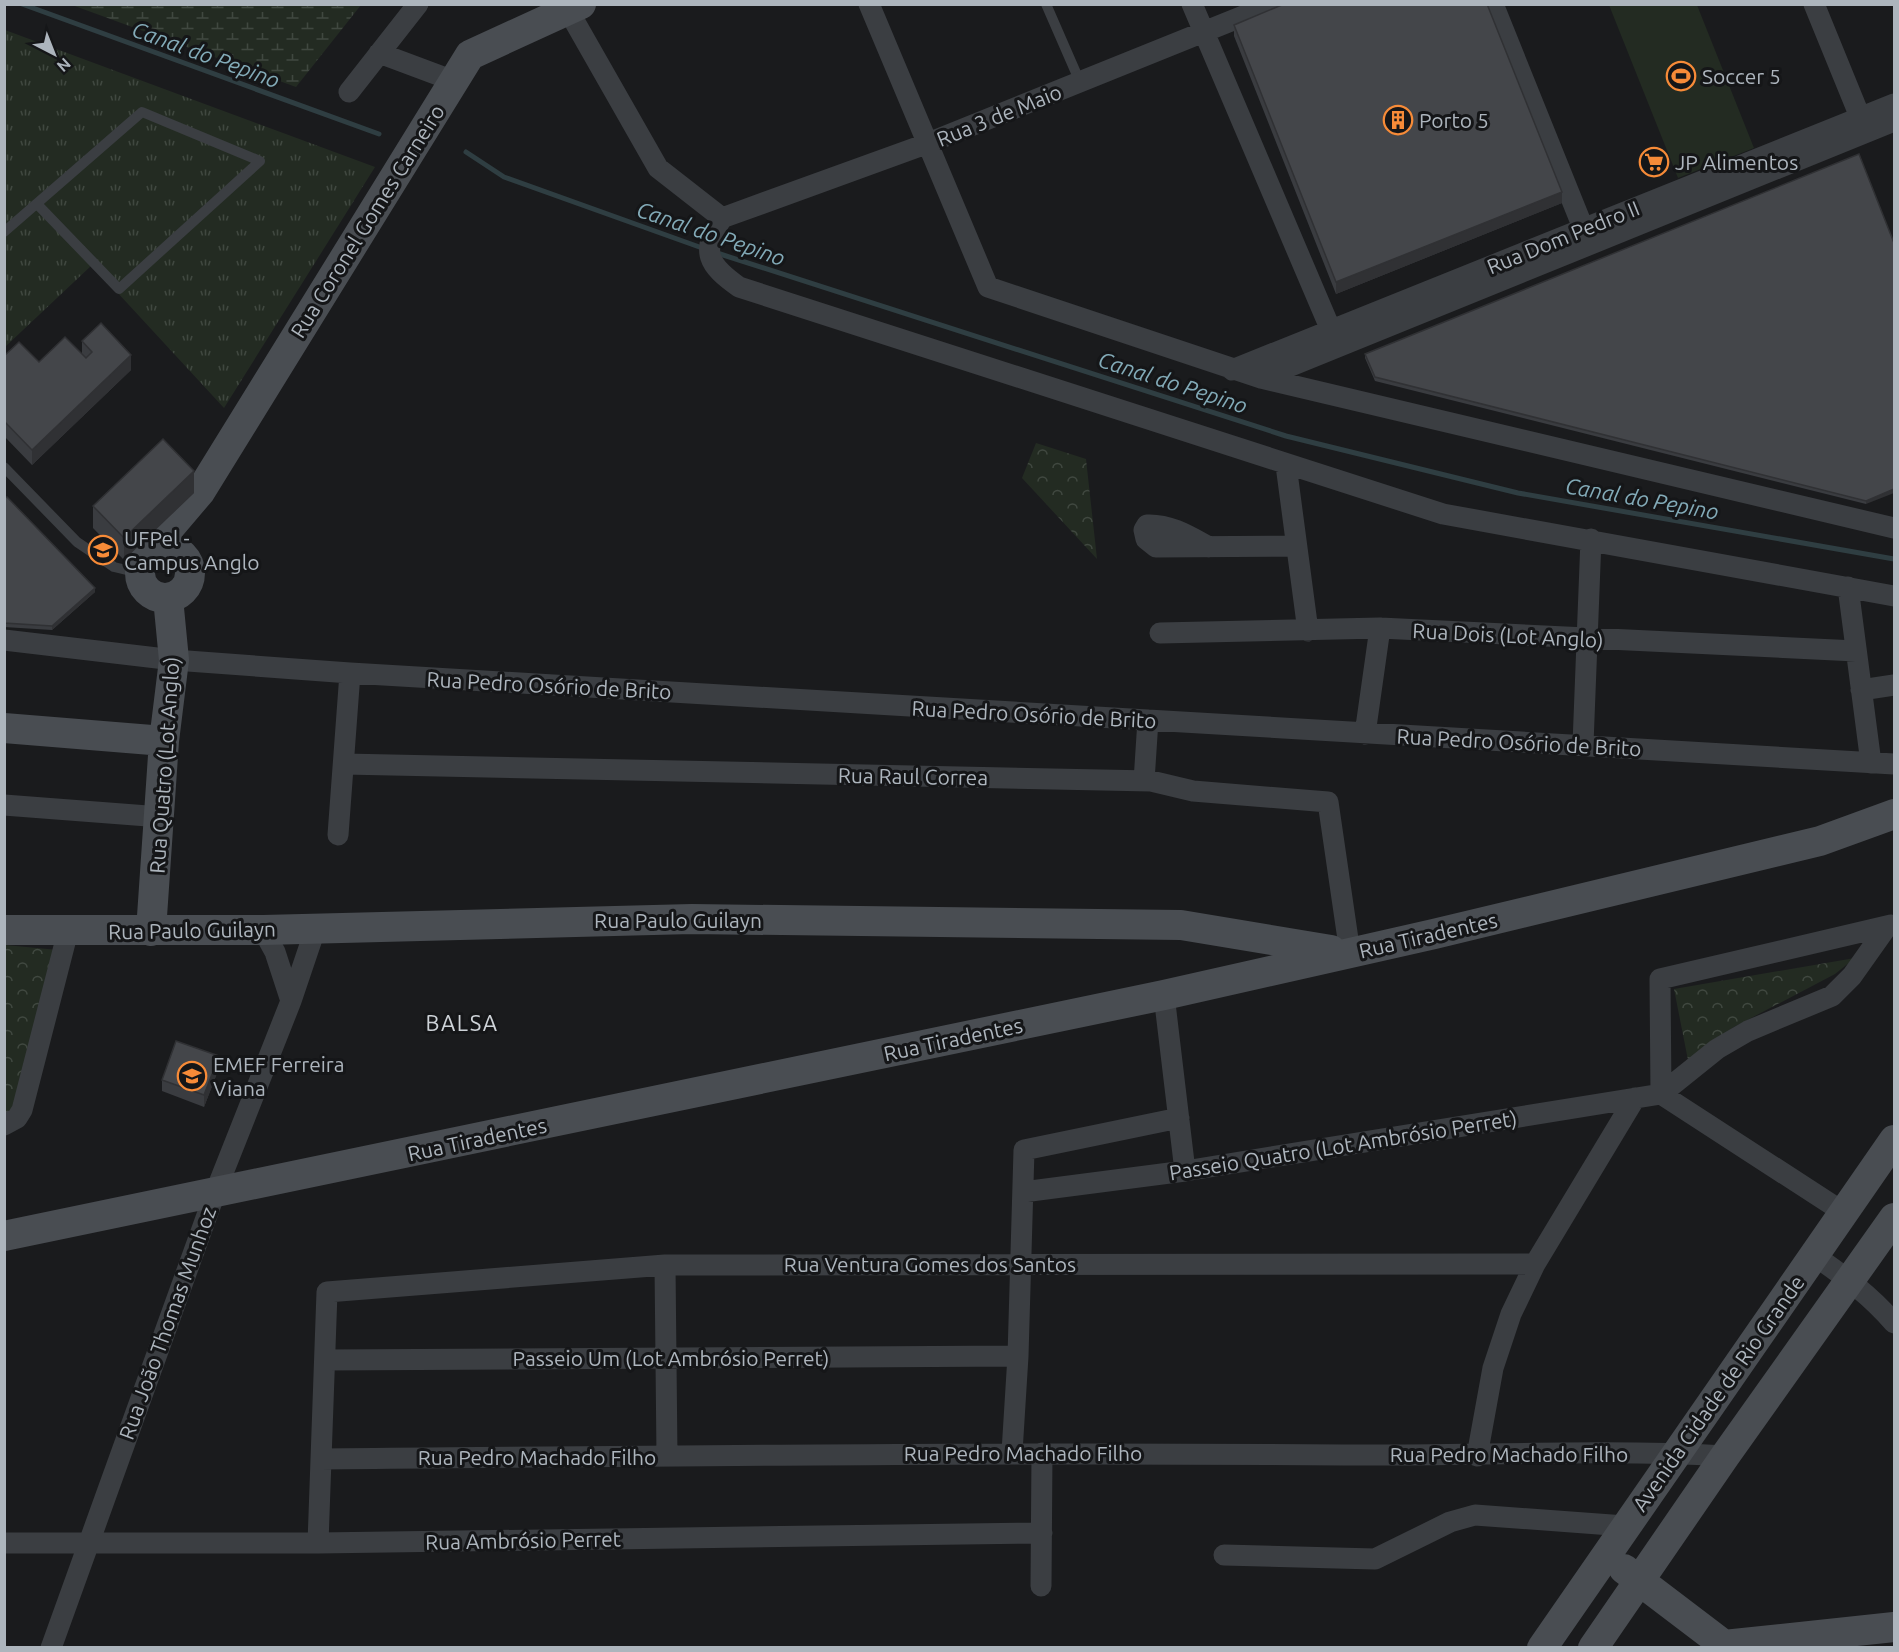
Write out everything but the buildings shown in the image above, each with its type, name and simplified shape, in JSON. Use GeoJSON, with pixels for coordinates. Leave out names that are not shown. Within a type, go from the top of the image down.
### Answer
{"type":"FeatureCollection","features":[{"type":"Feature","properties":{"kind":"street"},"geometry":{"type":"LineString","coordinates":[[350,92],[418,4]]}},
{"type":"Feature","properties":{"kind":"street"},"geometry":{"type":"LineString","coordinates":[[869,4],[988,287],[1232,370],[1262,378],[1892,525]]}},
{"type":"Feature","properties":{"kind":"street"},"geometry":{"type":"LineString","coordinates":[[1192,4],[1335,338]]}},
{"type":"Feature","properties":{"kind":"street","name":"Rua 3 de Maio"},"geometry":{"type":"LineString","coordinates":[[722,218],[926,144],[1273,4]]}},
{"type":"Feature","properties":{"kind":"street"},"geometry":{"type":"LineString","coordinates":[[1493,4],[1587,237]]}},
{"type":"Feature","properties":{"kind":"street"},"geometry":{"type":"LineString","coordinates":[[1814,4],[1863,125]]}},
{"type":"Feature","properties":{"kind":"street"},"geometry":{"type":"LineString","coordinates":[[572,6],[658,168],[722,218],[709,247],[718,272],[739,286],[1443,514],[1591,539],[1894,596]]}},
{"type":"Feature","properties":{"kind":"street","name":"Rua Coronel Gomes Carneiro"},"geometry":{"type":"LineString","coordinates":[[144,563],[200,492],[470,55],[572,6]]}},
{"type":"Feature","properties":{"kind":"street"},"geometry":{"type":"LineString","coordinates":[[379,53],[454,81]]}},
{"type":"Feature","properties":{"kind":"street","name":"Rua Dom Pedro II"},"geometry":{"type":"LineString","coordinates":[[1232,370],[1335,338],[1448,293],[1863,125],[1894,104]]}},
{"type":"Feature","properties":{"kind":"street","name":"Rua Dom Pedro II"},"geometry":{"type":"LineString","coordinates":[[1863,125],[1894,121]]}},
{"type":"Feature","properties":{"kind":"street","name":"Rua Dom Pedro II"},"geometry":{"type":"LineString","coordinates":[[1262,378],[1335,338]]}},
{"type":"Feature","properties":{"kind":"street"},"geometry":{"type":"LineString","coordinates":[[1286,465],[1308,631]]}},
{"type":"Feature","properties":{"kind":"street","name":"Rua Coronel Gomes Carneiro"},"geometry":{"type":"LineString","coordinates":[[184,556],[200,492]]}},
{"type":"Feature","properties":{"kind":"street"},"geometry":{"type":"LineString","coordinates":[[1583,744],[1591,539]]}},
{"type":"Feature","properties":{"kind":"street"},"geometry":{"type":"LineString","coordinates":[[1209,547],[1296,546]]}},
{"type":"Feature","properties":{"kind":"street"},"geometry":{"type":"LineString","coordinates":[[164,547],[179,551],[184,556],[191,570],[188,585],[176,596],[168,598],[152,595],[145,589],[144,563],[164,547]]}},
{"type":"Feature","properties":{"kind":"street"},"geometry":{"type":"LineString","coordinates":[[1848,587],[1871,763]]}},
{"type":"Feature","properties":{"kind":"street","name":"Rua Quatro (Lot Anglo)"},"geometry":{"type":"LineString","coordinates":[[151,931],[165,741],[174,660],[168,598]]}},
{"type":"Feature","properties":{"kind":"street"},"geometry":{"type":"LineString","coordinates":[[1365,735],[1380,628]]}},
{"type":"Feature","properties":{"kind":"street","name":"Rua Dois (Lot Anglo)"},"geometry":{"type":"LineString","coordinates":[[1160,633],[1380,628],[1586,640],[1856,651]]}},
{"type":"Feature","properties":{"kind":"street","name":"Rua Pedro Osório de Brito"},"geometry":{"type":"LineString","coordinates":[[4,639],[174,660],[350,673],[1365,735],[1583,744],[1894,764]]}},
{"type":"Feature","properties":{"kind":"street"},"geometry":{"type":"LineString","coordinates":[[338,835],[350,673]]}},
{"type":"Feature","properties":{"kind":"street"},"geometry":{"type":"LineString","coordinates":[[1861,690],[1894,685]]}},
{"type":"Feature","properties":{"kind":"street"},"geometry":{"type":"LineString","coordinates":[[1144,781],[1148,720]]}},
{"type":"Feature","properties":{"kind":"street"},"geometry":{"type":"LineString","coordinates":[[4,728],[165,741]]}},
{"type":"Feature","properties":{"kind":"street","name":"Rua Raul Correa"},"geometry":{"type":"LineString","coordinates":[[344,764],[1144,781],[1193,792],[1328,802],[1350,953]]}},
{"type":"Feature","properties":{"kind":"street"},"geometry":{"type":"LineString","coordinates":[[4,805],[161,817]]}},
{"type":"Feature","properties":{"kind":"street","name":"Rua Tiradentes"},"geometry":{"type":"LineString","coordinates":[[4,1236],[1164,995],[1820,841],[1894,814]]}},
{"type":"Feature","properties":{"kind":"street","name":"Rua Paulo Guilayn"},"geometry":{"type":"LineString","coordinates":[[4,930],[263,930],[692,919],[1181,925],[1350,953]]}},
{"type":"Feature","properties":{"kind":"street"},"geometry":{"type":"LineString","coordinates":[[1661,1094],[1660,979],[1890,926]]}},
{"type":"Feature","properties":{"kind":"street"},"geometry":{"type":"LineString","coordinates":[[1661,1094],[1717,1049],[1748,1031],[1832,996],[1852,976],[1890,926]]}},
{"type":"Feature","properties":{"kind":"street","name":"Rua João Thomas Munhoz"},"geometry":{"type":"LineString","coordinates":[[51,1647],[214,1193],[291,1001],[316,927]]}},
{"type":"Feature","properties":{"kind":"street"},"geometry":{"type":"LineString","coordinates":[[263,930],[275,952],[291,1001]]}},
{"type":"Feature","properties":{"kind":"street"},"geometry":{"type":"LineString","coordinates":[[4,1125],[16,1118],[22,1110],[68,931]]}},
{"type":"Feature","properties":{"kind":"street"},"geometry":{"type":"LineString","coordinates":[[1164,995],[1185,1171]]}},
{"type":"Feature","properties":{"kind":"street"},"geometry":{"type":"LineString","coordinates":[[1661,1094],[1843,1212]]}},
{"type":"Feature","properties":{"kind":"street","name":"Passeio Quatro (Lot Ambrósio Perret)"},"geometry":{"type":"LineString","coordinates":[[1023,1192],[1185,1171],[1661,1094]]}},
{"type":"Feature","properties":{"kind":"street"},"geometry":{"type":"LineString","coordinates":[[1476,1456],[1493,1368],[1511,1314],[1535,1264],[1635,1098]]}},
{"type":"Feature","properties":{"kind":"street"},"geometry":{"type":"LineString","coordinates":[[1012,1452],[1018,1356],[1024,1150],[1179,1118]]}},
{"type":"Feature","properties":{"kind":"street","name":"Avenida Cidade de Rio Grande"},"geometry":{"type":"LineString","coordinates":[[1542,1647],[1894,1140]]}},
{"type":"Feature","properties":{"kind":"street","name":"Avenida Cidade de Rio Grande"},"geometry":{"type":"LineString","coordinates":[[1593,1647],[1894,1218]]}},
{"type":"Feature","properties":{"kind":"street"},"geometry":{"type":"LineString","coordinates":[[1815,1256],[1850,1280],[1879,1305],[1894,1323]]}},
{"type":"Feature","properties":{"kind":"street","name":"Rua Ventura Gomes dos Santos"},"geometry":{"type":"LineString","coordinates":[[325,1360],[327,1292],[665,1265],[1535,1264]]}},
{"type":"Feature","properties":{"kind":"street"},"geometry":{"type":"LineString","coordinates":[[665,1265],[668,1456]]}},
{"type":"Feature","properties":{"kind":"street","name":"Passeio Um (Lot Ambrósio Perret)"},"geometry":{"type":"LineString","coordinates":[[325,1360],[1018,1356]]}},
{"type":"Feature","properties":{"kind":"street"},"geometry":{"type":"LineString","coordinates":[[318,1543],[325,1360]]}},
{"type":"Feature","properties":{"kind":"street","name":"Rua Pedro Machado Filho"},"geometry":{"type":"LineString","coordinates":[[321,1459],[1012,1452],[1476,1456],[1675,1453],[1725,1456]]}},
{"type":"Feature","properties":{"kind":"street"},"geometry":{"type":"LineString","coordinates":[[1041,1586],[1042,1453]]}},
{"type":"Feature","properties":{"kind":"street"},"geometry":{"type":"LineString","coordinates":[[1224,1555],[1375,1559],[1450,1522],[1474,1515],[1625,1526]]}},
{"type":"Feature","properties":{"kind":"street","name":"Rua Ambrósio Perret"},"geometry":{"type":"LineString","coordinates":[[4,1543],[87,1545],[318,1543],[1042,1533]]}},
{"type":"Feature","properties":{"kind":"street"},"geometry":{"type":"LineString","coordinates":[[1604,1556],[1640,1579],[1725,1646],[1894,1627]]}},
{"type":"Feature","properties":{"kind":"lane"},"geometry":{"type":"LineString","coordinates":[[1046,4],[1080,82]]}},
{"type":"Feature","properties":{"kind":"lane"},"geometry":{"type":"LineString","coordinates":[[4,232],[142,112],[260,161],[119,289],[37,204]]}},
{"type":"Feature","properties":{"kind":"lane"},"geometry":{"type":"LineString","coordinates":[[4,467],[77,542],[114,567],[144,563]]}},
{"type":"Feature","properties":{"kind":"green space"},"geometry":{"type":"Polygon","coordinates":[[[361,4],[296,87],[72,5],[361,4]]]}},
{"type":"Feature","properties":{"kind":"green space","name":"Soccer 5"},"geometry":{"type":"Polygon","coordinates":[[[1609,5],[1697,5],[1754,148],[1678,178],[1609,5]]]}},
{"type":"Feature","properties":{"kind":"green space"},"geometry":{"type":"Polygon","coordinates":[[[5,30],[375,167],[224,408],[92,265],[5,347],[5,30]]]}},
{"type":"Feature","properties":{"kind":"green space"},"geometry":{"type":"Polygon","coordinates":[[[1036,443],[1086,459],[1097,559],[1022,478],[1036,443]]]}},
{"type":"Feature","properties":{"kind":"green space"},"geometry":{"type":"Polygon","coordinates":[[[5,945],[58,950],[14,1107],[5,1115],[5,945]]]}},
{"type":"Feature","properties":{"kind":"green space"},"geometry":{"type":"Polygon","coordinates":[[[1855,958],[1835,974],[1734,1027],[1688,1060],[1674,989],[1855,958]]]}},
{"type":"Feature","properties":{"kind":"waterway","name":"Canal do Pepino"},"geometry":{"type":"LineString","coordinates":[[22,4],[379,134]]}},
{"type":"Feature","properties":{"kind":"waterway","name":"Canal do Pepino"},"geometry":{"type":"LineString","coordinates":[[466,152],[504,177],[705,249]]}},
{"type":"Feature","properties":{"kind":"waterway","name":"Canal do Pepino"},"geometry":{"type":"LineString","coordinates":[[717,253],[1286,436],[1518,493],[1894,559]]}},
{"type":"Feature","properties":{"kind":"place","name":"Soccer 5"},"geometry":{"type":"Point","coordinates":[1681,76]}},
{"type":"Feature","properties":{"kind":"place","name":"Porto 5"},"geometry":{"type":"Point","coordinates":[1398,120]}},
{"type":"Feature","properties":{"kind":"place","name":"JP Alimentos"},"geometry":{"type":"Point","coordinates":[1654,162]}},
{"type":"Feature","properties":{"kind":"place","name":"UFPel - Campus Anglo"},"geometry":{"type":"Point","coordinates":[103,550]}},
{"type":"Feature","properties":{"kind":"place","name":"EMEF Ferreira Viana"},"geometry":{"type":"Point","coordinates":[192,1076]}},
{"type":"Feature","properties":{"kind":"district","name":"BALSA"},"geometry":{"type":"Point","coordinates":[462,1022]}}]}
